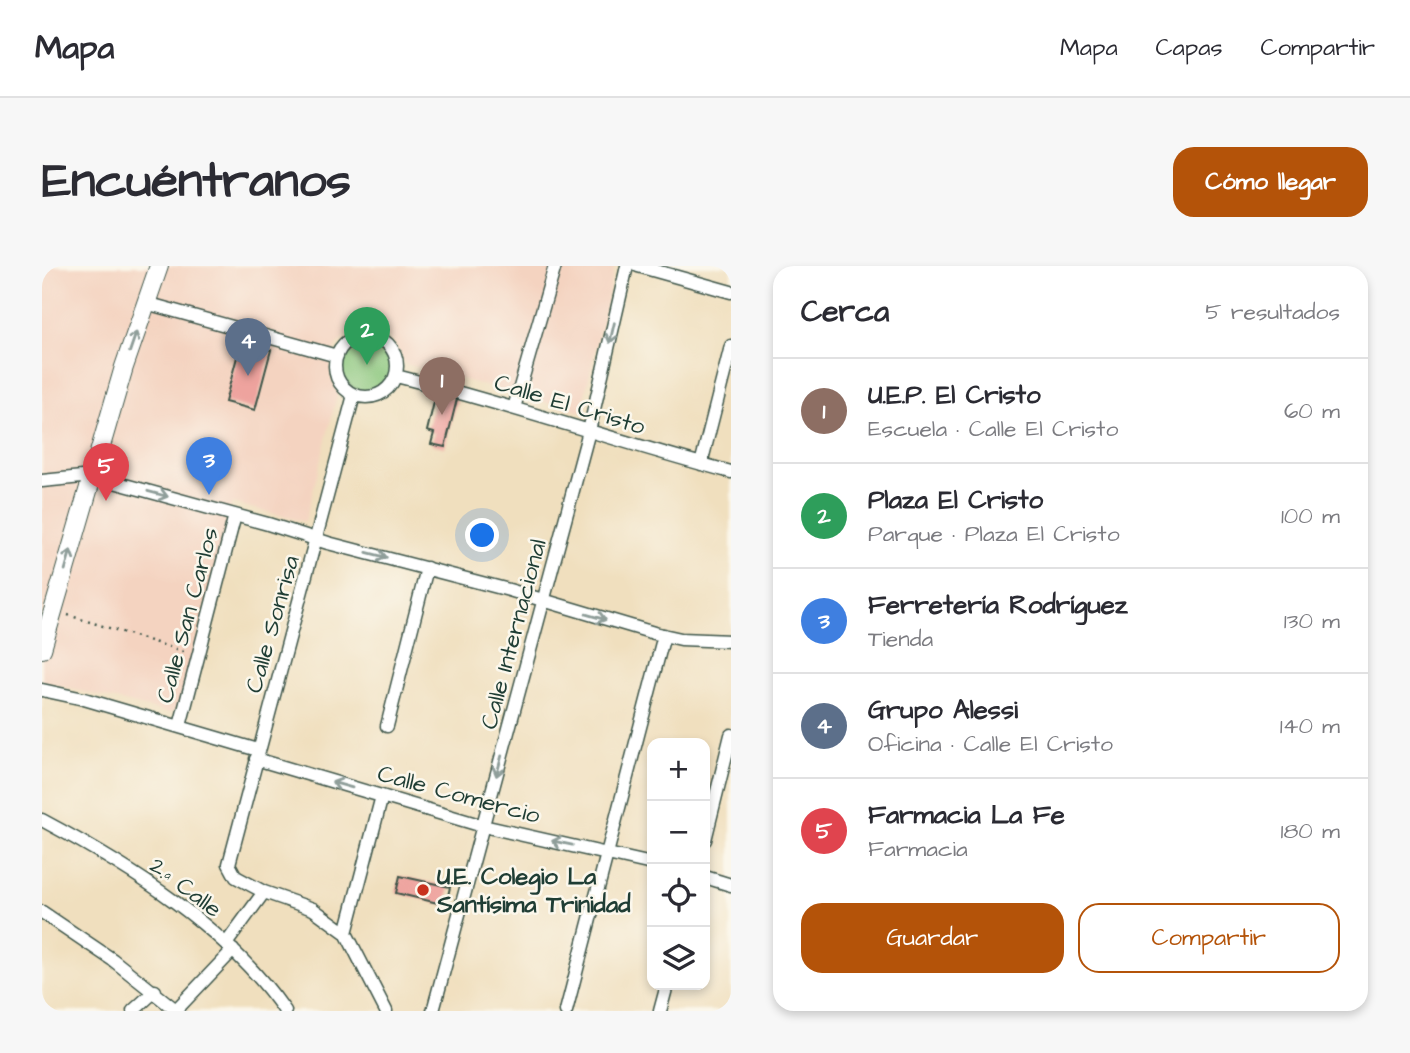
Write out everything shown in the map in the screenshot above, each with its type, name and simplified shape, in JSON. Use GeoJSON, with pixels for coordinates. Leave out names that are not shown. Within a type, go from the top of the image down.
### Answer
{"type":"FeatureCollection","features":[{"type":"Feature","properties":{"kind":"main road"},"geometry":{"type":"LineString","coordinates":[[42,649],[124,367],[159,266]]}},
{"type":"Feature","properties":{"kind":"street"},"geometry":{"type":"LineString","coordinates":[[514,408],[555,266]]}},
{"type":"Feature","properties":{"kind":"street","name":"Calle Internacional"},"geometry":{"type":"LineString","coordinates":[[433,1011],[589,431],[627,266]]}},
{"type":"Feature","properties":{"kind":"street"},"geometry":{"type":"LineString","coordinates":[[638,266],[731,292]]}},
{"type":"Feature","properties":{"kind":"street"},"geometry":{"type":"LineString","coordinates":[[146,303],[337,356]]}},
{"type":"Feature","properties":{"kind":"street"},"geometry":{"type":"LineString","coordinates":[[375,336],[394,351],[398,367],[396,376],[382,393],[366,397],[354,395],[339,382],[335,366],[337,356],[344,344],[351,339],[375,336]]}},
{"type":"Feature","properties":{"kind":"street"},"geometry":{"type":"LineString","coordinates":[[701,464],[731,346]]}},
{"type":"Feature","properties":{"kind":"street","name":"Calle El Cristo"},"geometry":{"type":"LineString","coordinates":[[396,376],[731,472]]}},
{"type":"Feature","properties":{"kind":"street","name":"Calle Sonrisa"},"geometry":{"type":"LineString","coordinates":[[264,892],[236,877],[229,864],[354,395]]}},
{"type":"Feature","properties":{"kind":"street"},"geometry":{"type":"LineString","coordinates":[[42,481],[92,476],[664,635],[731,641]]}},
{"type":"Feature","properties":{"kind":"street","name":"Calle San Carlos"},"geometry":{"type":"LineString","coordinates":[[180,726],[235,515]]}},
{"type":"Feature","properties":{"kind":"street"},"geometry":{"type":"LineString","coordinates":[[387,726],[428,568]]}},
{"type":"Feature","properties":{"kind":"street"},"geometry":{"type":"LineString","coordinates":[[566,1011],[664,635]]}},
{"type":"Feature","properties":{"kind":"street","name":"Calle Comercio"},"geometry":{"type":"LineString","coordinates":[[42,690],[180,726],[257,755],[483,826],[647,863]]}},
{"type":"Feature","properties":{"kind":"street"},"geometry":{"type":"LineString","coordinates":[[710,820],[731,735]]}},
{"type":"Feature","properties":{"kind":"street"},"geometry":{"type":"LineString","coordinates":[[346,933],[382,796]]}},
{"type":"Feature","properties":{"kind":"street","name":"2.ª Calle"},"geometry":{"type":"LineString","coordinates":[[42,820],[140,877],[230,947],[273,993],[285,1011]]}},
{"type":"Feature","properties":{"kind":"street"},"geometry":{"type":"LineString","coordinates":[[710,879],[731,885]]}},
{"type":"Feature","properties":{"kind":"street"},"geometry":{"type":"LineString","coordinates":[[42,912],[84,939],[155,991],[176,1010],[230,947],[264,892],[313,909],[346,933],[386,1011]]}},
{"type":"Feature","properties":{"kind":"street"},"geometry":{"type":"LineString","coordinates":[[660,1011],[666,990]]}},
{"type":"Feature","properties":{"kind":"street"},"geometry":{"type":"LineString","coordinates":[[133,1011],[155,991]]}},
{"type":"Feature","properties":{"kind":"path"},"geometry":{"type":"LineString","coordinates":[[53,610],[198,657]]}},
{"type":"Feature","properties":{"kind":"shaded area"},"geometry":{"type":"Polygon","coordinates":[[[42,266],[615,266],[581,412],[405,364],[394,343],[387,336],[375,331],[350,334],[341,341],[331,362],[332,379],[338,392],[305,522],[232,503],[180,708],[169,713],[55,685],[42,686],[42,266]]]}},
{"type":"Feature","properties":{"kind":"green space"},"geometry":{"type":"Polygon","coordinates":[[[367,340],[386,347],[393,366],[386,385],[367,392],[348,385],[341,366],[348,347],[367,340]]]}},
{"type":"Feature","properties":{"kind":"building"},"geometry":{"type":"Polygon","coordinates":[[[241,342],[271,350],[255,410],[225,402],[241,342]]]}},
{"type":"Feature","properties":{"kind":"building"},"geometry":{"type":"Polygon","coordinates":[[[436,394],[457,399],[445,447],[431,444],[434,433],[427,431],[436,394]]]}},
{"type":"Feature","properties":{"kind":"building","name":"U.E. Colegio La Santísima Trinidad"},"geometry":{"type":"Polygon","coordinates":[[[400,876],[450,887],[446,905],[396,893],[400,876]]]}},
{"type":"Feature","properties":{"kind":"place","name":"Plaza El Cristo"},"geometry":{"type":"Point","coordinates":[367,365]}},
{"type":"Feature","properties":{"kind":"place","name":"Grupo Alessi"},"geometry":{"type":"Point","coordinates":[248,376]}},
{"type":"Feature","properties":{"kind":"place","name":"U.E.P. El Cristo"},"geometry":{"type":"Point","coordinates":[442,415]}},
{"type":"Feature","properties":{"kind":"place","name":"Ferretería Rodríguez"},"geometry":{"type":"Point","coordinates":[209,495]}},
{"type":"Feature","properties":{"kind":"place","name":"Farmacia La Fe"},"geometry":{"type":"Point","coordinates":[106,501]}},
{"type":"Feature","properties":{"kind":"place","name":"U.E. Colegio La Santísima Trinidad"},"geometry":{"type":"Point","coordinates":[423,890]}}]}
